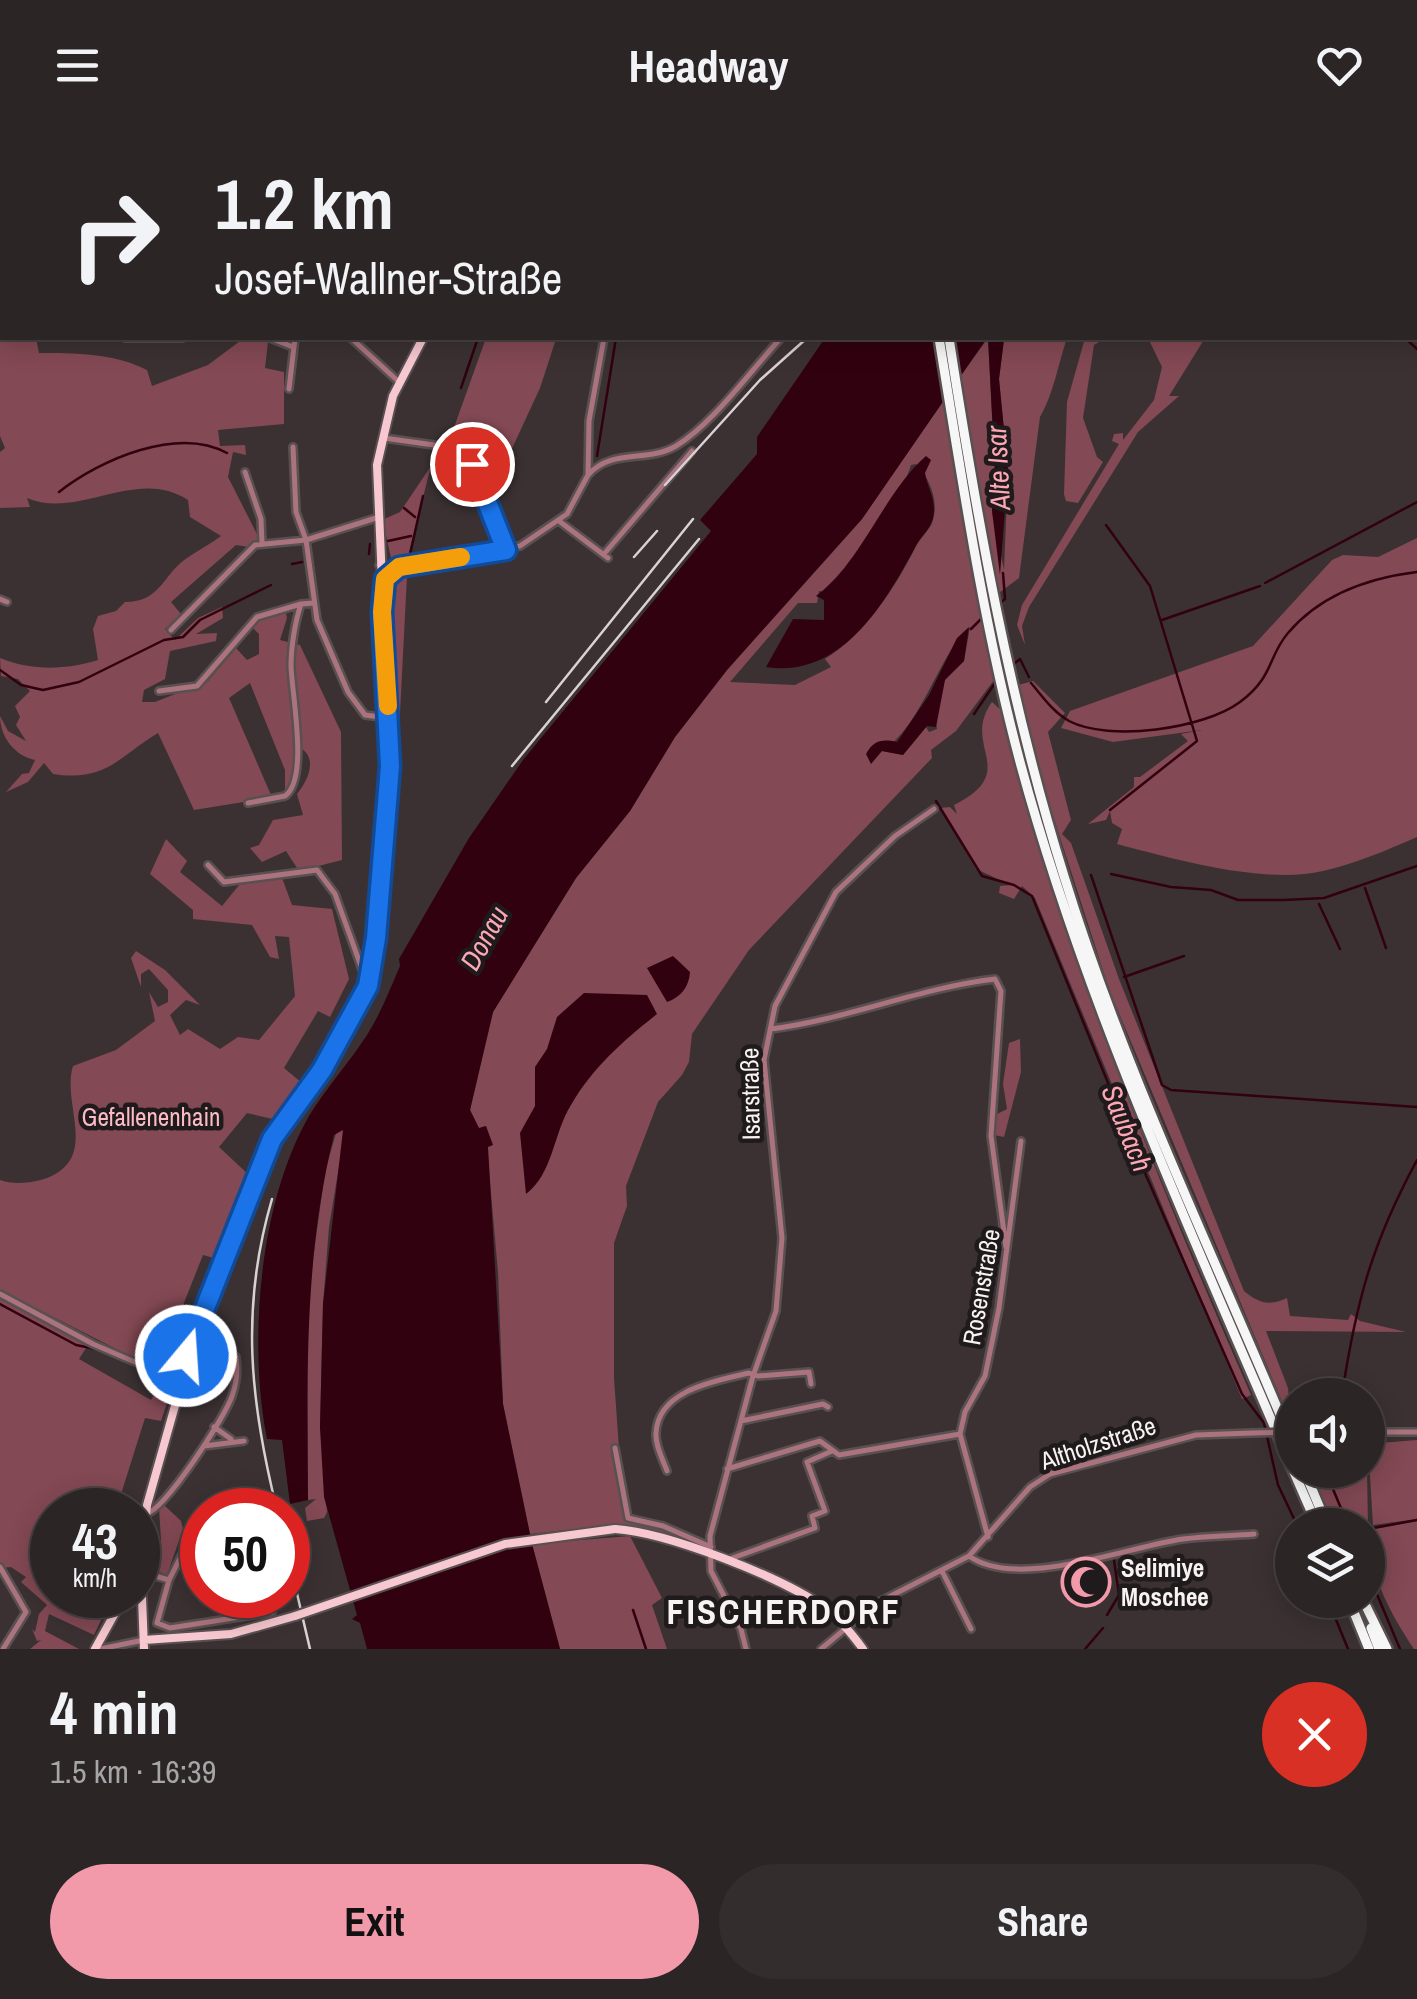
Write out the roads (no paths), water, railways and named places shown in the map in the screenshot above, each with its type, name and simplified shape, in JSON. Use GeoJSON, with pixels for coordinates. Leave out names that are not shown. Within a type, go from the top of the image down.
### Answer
{"type":"FeatureCollection","features":[{"type":"Feature","properties":{"kind":"highway"},"geometry":{"type":"LineString","coordinates":[[939,340],[1012,709],[1056,882],[1148,1131],[1275,1427]]}},
{"type":"Feature","properties":{"kind":"highway"},"geometry":{"type":"LineString","coordinates":[[948,340],[1012,709],[1064,879],[1155,1127],[1275,1404]]}},
{"type":"Feature","properties":{"kind":"highway"},"geometry":{"type":"LineString","coordinates":[[1356,1618],[1369,1649]]}},
{"type":"Feature","properties":{"kind":"highway"},"geometry":{"type":"LineString","coordinates":[[1369,1618],[1383,1649]]}},
{"type":"Feature","properties":{"kind":"main road"},"geometry":{"type":"LineString","coordinates":[[152,1488],[186,1356],[272,1139],[322,1070],[368,986],[388,800],[388,718],[376,518],[381,437],[399,382],[422,340]]}},
{"type":"Feature","properties":{"kind":"main road"},"geometry":{"type":"LineString","coordinates":[[142,1618],[144,1644],[231,1634],[504,1544],[614,1529],[656,1535],[710,1551],[725,1562],[820,1604],[846,1626],[863,1649]]}},
{"type":"Feature","properties":{"kind":"main road"},"geometry":{"type":"LineString","coordinates":[[98,1649],[114,1618]]}},
{"type":"Feature","properties":{"kind":"street"},"geometry":{"type":"LineString","coordinates":[[275,340],[293,347]]}},
{"type":"Feature","properties":{"kind":"street"},"geometry":{"type":"LineString","coordinates":[[288,389],[295,340]]}},
{"type":"Feature","properties":{"kind":"street"},"geometry":{"type":"LineString","coordinates":[[353,340],[399,382]]}},
{"type":"Feature","properties":{"kind":"street"},"geometry":{"type":"LineString","coordinates":[[588,475],[590,421],[604,340]]}},
{"type":"Feature","properties":{"kind":"street"},"geometry":{"type":"LineString","coordinates":[[379,568],[528,544],[559,521],[588,475],[615,458],[660,453],[688,438],[779,340]]}},
{"type":"Feature","properties":{"kind":"street"},"geometry":{"type":"LineString","coordinates":[[381,437],[434,446]]}},
{"type":"Feature","properties":{"kind":"street"},"geometry":{"type":"LineString","coordinates":[[293,446],[296,512],[306,540],[313,603],[348,692],[365,714],[388,718]]}},
{"type":"Feature","properties":{"kind":"street"},"geometry":{"type":"LineString","coordinates":[[445,448],[472,464],[506,550]]}},
{"type":"Feature","properties":{"kind":"street"},"geometry":{"type":"LineString","coordinates":[[559,521],[606,556],[692,452]]}},
{"type":"Feature","properties":{"kind":"street"},"geometry":{"type":"LineString","coordinates":[[245,472],[260,519],[262,542]]}},
{"type":"Feature","properties":{"kind":"street"},"geometry":{"type":"LineString","coordinates":[[171,630],[176,620],[262,542],[306,540],[376,518]]}},
{"type":"Feature","properties":{"kind":"street"},"geometry":{"type":"LineString","coordinates":[[382,612],[385,579],[399,567]]}},
{"type":"Feature","properties":{"kind":"street"},"geometry":{"type":"LineString","coordinates":[[159,691],[196,686],[257,617],[313,603]]}},
{"type":"Feature","properties":{"kind":"street"},"geometry":{"type":"LineString","coordinates":[[248,803],[285,796],[296,778],[299,757],[291,662],[301,604]]}},
{"type":"Feature","properties":{"kind":"street","name":"Isarstraße"},"geometry":{"type":"LineString","coordinates":[[710,1551],[712,1520],[752,1376],[776,1310],[782,1238],[764,1060],[770,1029],[787,978],[836,892],[895,836],[934,809]]}},
{"type":"Feature","properties":{"kind":"street"},"geometry":{"type":"LineString","coordinates":[[208,864],[224,882],[317,870],[334,894],[368,986]]}},
{"type":"Feature","properties":{"kind":"street"},"geometry":{"type":"LineString","coordinates":[[770,1029],[808,1024],[954,984],[996,979],[1002,991],[991,1136],[1006,1248]]}},
{"type":"Feature","properties":{"kind":"street","name":"Rosenstraße"},"geometry":{"type":"LineString","coordinates":[[960,1434],[966,1412],[985,1376],[1017,1201],[1021,1142]]}},
{"type":"Feature","properties":{"kind":"street"},"geometry":{"type":"LineString","coordinates":[[0,1294],[93,1344],[179,1380]]}},
{"type":"Feature","properties":{"kind":"street"},"geometry":{"type":"LineString","coordinates":[[160,1505],[231,1399],[238,1375],[236,1358],[186,1356]]}},
{"type":"Feature","properties":{"kind":"street"},"geometry":{"type":"LineString","coordinates":[[667,1472],[655,1435],[668,1402],[729,1378],[809,1372],[811,1384]]}},
{"type":"Feature","properties":{"kind":"street"},"geometry":{"type":"LineString","coordinates":[[741,1422],[823,1404],[828,1407]]}},
{"type":"Feature","properties":{"kind":"street"},"geometry":{"type":"LineString","coordinates":[[214,1427],[231,1439]]}},
{"type":"Feature","properties":{"kind":"street","name":"Altholzstraße"},"geometry":{"type":"LineString","coordinates":[[821,1649],[875,1604],[969,1556],[1030,1487],[1050,1474],[1181,1438],[1275,1432]]}},
{"type":"Feature","properties":{"kind":"street"},"geometry":{"type":"LineString","coordinates":[[1385,1432],[1417,1432]]}},
{"type":"Feature","properties":{"kind":"street"},"geometry":{"type":"LineString","coordinates":[[726,1469],[820,1441],[845,1455],[960,1434],[988,1537]]}},
{"type":"Feature","properties":{"kind":"street"},"geometry":{"type":"LineString","coordinates":[[201,1446],[244,1440]]}},
{"type":"Feature","properties":{"kind":"street"},"geometry":{"type":"LineString","coordinates":[[615,1448],[628,1518],[663,1526],[710,1551],[716,1588],[741,1629],[746,1649]]}},
{"type":"Feature","properties":{"kind":"street"},"geometry":{"type":"LineString","coordinates":[[725,1562],[815,1528],[812,1516],[824,1511],[807,1462],[832,1451]]}},
{"type":"Feature","properties":{"kind":"street"},"geometry":{"type":"LineString","coordinates":[[969,1556],[1003,1566],[1072,1564],[1180,1539],[1254,1534]]}},
{"type":"Feature","properties":{"kind":"street"},"geometry":{"type":"LineString","coordinates":[[180,1555],[156,1618],[170,1628],[234,1618]]}},
{"type":"Feature","properties":{"kind":"street"},"geometry":{"type":"LineString","coordinates":[[0,1567],[25,1608],[26,1619],[3,1649]]}},
{"type":"Feature","properties":{"kind":"street"},"geometry":{"type":"LineString","coordinates":[[942,1572],[971,1629]]}},
{"type":"Feature","properties":{"kind":"street"},"geometry":{"type":"LineString","coordinates":[[160,1578],[169,1580]]}},
{"type":"Feature","properties":{"kind":"street"},"geometry":{"type":"LineString","coordinates":[[98,1649],[144,1644]]}},
{"type":"Feature","properties":{"kind":"water","name":"Donau"},"geometry":{"type":"Polygon","coordinates":[[[824,340],[986,340],[862,519],[727,670],[675,737],[630,811],[576,878],[493,1012],[470,1110],[479,1128],[486,1126],[493,1145],[488,1147],[503,1404],[532,1544],[560,1649],[367,1649],[360,1623],[352,1619],[357,1615],[324,1497],[320,1427],[323,1304],[343,1130],[334,1135],[324,1180],[312,1271],[308,1488],[288,1488],[282,1440],[267,1439],[261,1401],[262,1274],[279,1190],[309,1116],[372,1027],[400,966],[399,959],[469,838],[523,760],[711,531],[700,520],[757,454],[757,437],[824,340]]]}},
{"type":"Feature","properties":{"kind":"water"},"geometry":{"type":"Polygon","coordinates":[[[988,340],[1004,340],[999,379],[1008,471],[1000,575],[992,511],[995,472],[988,340]]]}},
{"type":"Feature","properties":{"kind":"water"},"geometry":{"type":"Polygon","coordinates":[[[926,456],[931,460],[925,473],[934,506],[932,522],[876,611],[859,631],[818,661],[793,667],[766,667],[793,619],[824,620],[824,600],[816,596],[847,565],[898,488],[926,456]]]}},
{"type":"Feature","properties":{"kind":"water"},"geometry":{"type":"Polygon","coordinates":[[[969,627],[964,661],[945,680],[936,727],[927,726],[903,755],[882,751],[871,764],[866,754],[869,749],[879,742],[897,742],[929,695],[957,638],[969,627]]]}},
{"type":"Feature","properties":{"kind":"water"},"geometry":{"type":"Polygon","coordinates":[[[673,956],[690,972],[683,991],[667,1002],[647,968],[673,956]]]}},
{"type":"Feature","properties":{"kind":"water"},"geometry":{"type":"Polygon","coordinates":[[[584,993],[647,995],[657,1014],[610,1055],[580,1091],[565,1116],[542,1176],[526,1194],[520,1133],[535,1106],[535,1067],[547,1049],[557,1017],[584,993]]]}},
{"type":"Feature","properties":{"kind":"waterway"},"geometry":{"type":"LineString","coordinates":[[461,388],[477,340]]}},
{"type":"Feature","properties":{"kind":"waterway"},"geometry":{"type":"LineString","coordinates":[[597,456],[616,340]]}},
{"type":"Feature","properties":{"kind":"waterway"},"geometry":{"type":"LineString","coordinates":[[1407,340],[1417,349]]}},
{"type":"Feature","properties":{"kind":"waterway"},"geometry":{"type":"LineString","coordinates":[[59,492],[96,468],[140,450],[186,443],[227,453]]}},
{"type":"Feature","properties":{"kind":"waterway"},"geometry":{"type":"LineString","coordinates":[[438,477],[461,460]]}},
{"type":"Feature","properties":{"kind":"waterway"},"geometry":{"type":"LineString","coordinates":[[480,475],[486,494]]}},
{"type":"Feature","properties":{"kind":"waterway"},"geometry":{"type":"LineString","coordinates":[[409,559],[423,496]]}},
{"type":"Feature","properties":{"kind":"waterway"},"geometry":{"type":"LineString","coordinates":[[1265,583],[1417,502]]}},
{"type":"Feature","properties":{"kind":"waterway"},"geometry":{"type":"LineString","coordinates":[[404,508],[415,517]]}},
{"type":"Feature","properties":{"kind":"waterway"},"geometry":{"type":"LineString","coordinates":[[1106,525],[1150,586],[1197,741],[1110,810]]}},
{"type":"Feature","properties":{"kind":"waterway"},"geometry":{"type":"LineString","coordinates":[[388,541],[411,536]]}},
{"type":"Feature","properties":{"kind":"waterway"},"geometry":{"type":"LineString","coordinates":[[369,554],[370,544]]}},
{"type":"Feature","properties":{"kind":"waterway"},"geometry":{"type":"LineString","coordinates":[[292,564],[302,562]]}},
{"type":"Feature","properties":{"kind":"waterway","name":"Alte Isar"},"geometry":{"type":"LineString","coordinates":[[1031,683],[1058,713],[1086,727],[1108,731],[1156,730],[1204,719],[1251,693],[1288,633],[1315,608],[1346,590],[1417,572]]}},
{"type":"Feature","properties":{"kind":"waterway","name":"Alte Isar"},"geometry":{"type":"LineString","coordinates":[[989,612],[1005,599],[1003,573]]}},
{"type":"Feature","properties":{"kind":"waterway"},"geometry":{"type":"LineString","coordinates":[[0,670],[21,685],[43,690],[79,682],[164,640],[183,637],[200,620],[271,585]]}},
{"type":"Feature","properties":{"kind":"waterway"},"geometry":{"type":"LineString","coordinates":[[1162,620],[1260,586]]}},
{"type":"Feature","properties":{"kind":"waterway","name":"Saubach"},"geometry":{"type":"LineString","coordinates":[[971,629],[983,617]]}},
{"type":"Feature","properties":{"kind":"waterway","name":"Alte Isar"},"geometry":{"type":"LineString","coordinates":[[1010,667],[1020,659],[1029,677]]}},
{"type":"Feature","properties":{"kind":"waterway"},"geometry":{"type":"LineString","coordinates":[[974,714],[997,680]]}},
{"type":"Feature","properties":{"kind":"waterway","name":"Saubach"},"geometry":{"type":"LineString","coordinates":[[936,801],[982,876],[1014,885],[1032,896],[1141,1164],[1242,1394],[1264,1423],[1278,1485],[1289,1508]]}},
{"type":"Feature","properties":{"kind":"waterway"},"geometry":{"type":"LineString","coordinates":[[1111,874],[1171,887],[1211,890],[1238,900],[1284,900],[1324,898],[1417,866]]}},
{"type":"Feature","properties":{"kind":"waterway"},"geometry":{"type":"LineString","coordinates":[[1091,875],[1162,1085],[1171,1090],[1417,1107]]}},
{"type":"Feature","properties":{"kind":"waterway"},"geometry":{"type":"LineString","coordinates":[[1365,888],[1386,948]]}},
{"type":"Feature","properties":{"kind":"waterway"},"geometry":{"type":"LineString","coordinates":[[1319,904],[1340,949]]}},
{"type":"Feature","properties":{"kind":"waterway"},"geometry":{"type":"LineString","coordinates":[[1124,977],[1184,956]]}},
{"type":"Feature","properties":{"kind":"waterway"},"geometry":{"type":"LineString","coordinates":[[1345,1378],[1353,1331],[1377,1246],[1417,1160]]}},
{"type":"Feature","properties":{"kind":"waterway"},"geometry":{"type":"LineString","coordinates":[[0,1304],[76,1345],[101,1350]]}},
{"type":"Feature","properties":{"kind":"waterway"},"geometry":{"type":"LineString","coordinates":[[136,1365],[164,1379]]}},
{"type":"Feature","properties":{"kind":"waterway"},"geometry":{"type":"LineString","coordinates":[[1333,1488],[1341,1508]]}},
{"type":"Feature","properties":{"kind":"waterway"},"geometry":{"type":"LineString","coordinates":[[1385,1526],[1417,1520]]}},
{"type":"Feature","properties":{"kind":"waterway"},"geometry":{"type":"LineString","coordinates":[[1107,1615],[1119,1595],[1114,1560]]}},
{"type":"Feature","properties":{"kind":"waterway"},"geometry":{"type":"LineString","coordinates":[[633,1610],[646,1649]]}},
{"type":"Feature","properties":{"kind":"waterway"},"geometry":{"type":"LineString","coordinates":[[1385,1613],[1400,1649]]}},
{"type":"Feature","properties":{"kind":"waterway","name":"Saubach"},"geometry":{"type":"LineString","coordinates":[[1335,1618],[1348,1649]]}},
{"type":"Feature","properties":{"kind":"waterway"},"geometry":{"type":"LineString","coordinates":[[1085,1649],[1103,1628]]}},
{"type":"Feature","properties":{"kind":"railway"},"geometry":{"type":"LineString","coordinates":[[665,485],[760,380],[805,340]]}},
{"type":"Feature","properties":{"kind":"railway"},"geometry":{"type":"LineString","coordinates":[[546,702],[693,519]]}},
{"type":"Feature","properties":{"kind":"railway"},"geometry":{"type":"LineString","coordinates":[[634,557],[657,531]]}},
{"type":"Feature","properties":{"kind":"railway"},"geometry":{"type":"LineString","coordinates":[[512,766],[699,539]]}},
{"type":"Feature","properties":{"kind":"railway"},"geometry":{"type":"LineString","coordinates":[[272,1199],[255,1278],[252,1354],[260,1431],[272,1488]]}},
{"type":"Feature","properties":{"kind":"railway"},"geometry":{"type":"LineString","coordinates":[[303,1618],[310,1649]]}},
{"type":"Feature","properties":{"kind":"place","name":"Selimiye Moschee"},"geometry":{"type":"Point","coordinates":[1086,1582]}},
{"type":"Feature","properties":{"kind":"district","name":"FISCHERDORF"},"geometry":{"type":"Point","coordinates":[784,1612]}},
{"type":"Feature","properties":{"kind":"park label","name":"Gefallenenhain"},"geometry":{"type":"Point","coordinates":[151,1117]}}]}
